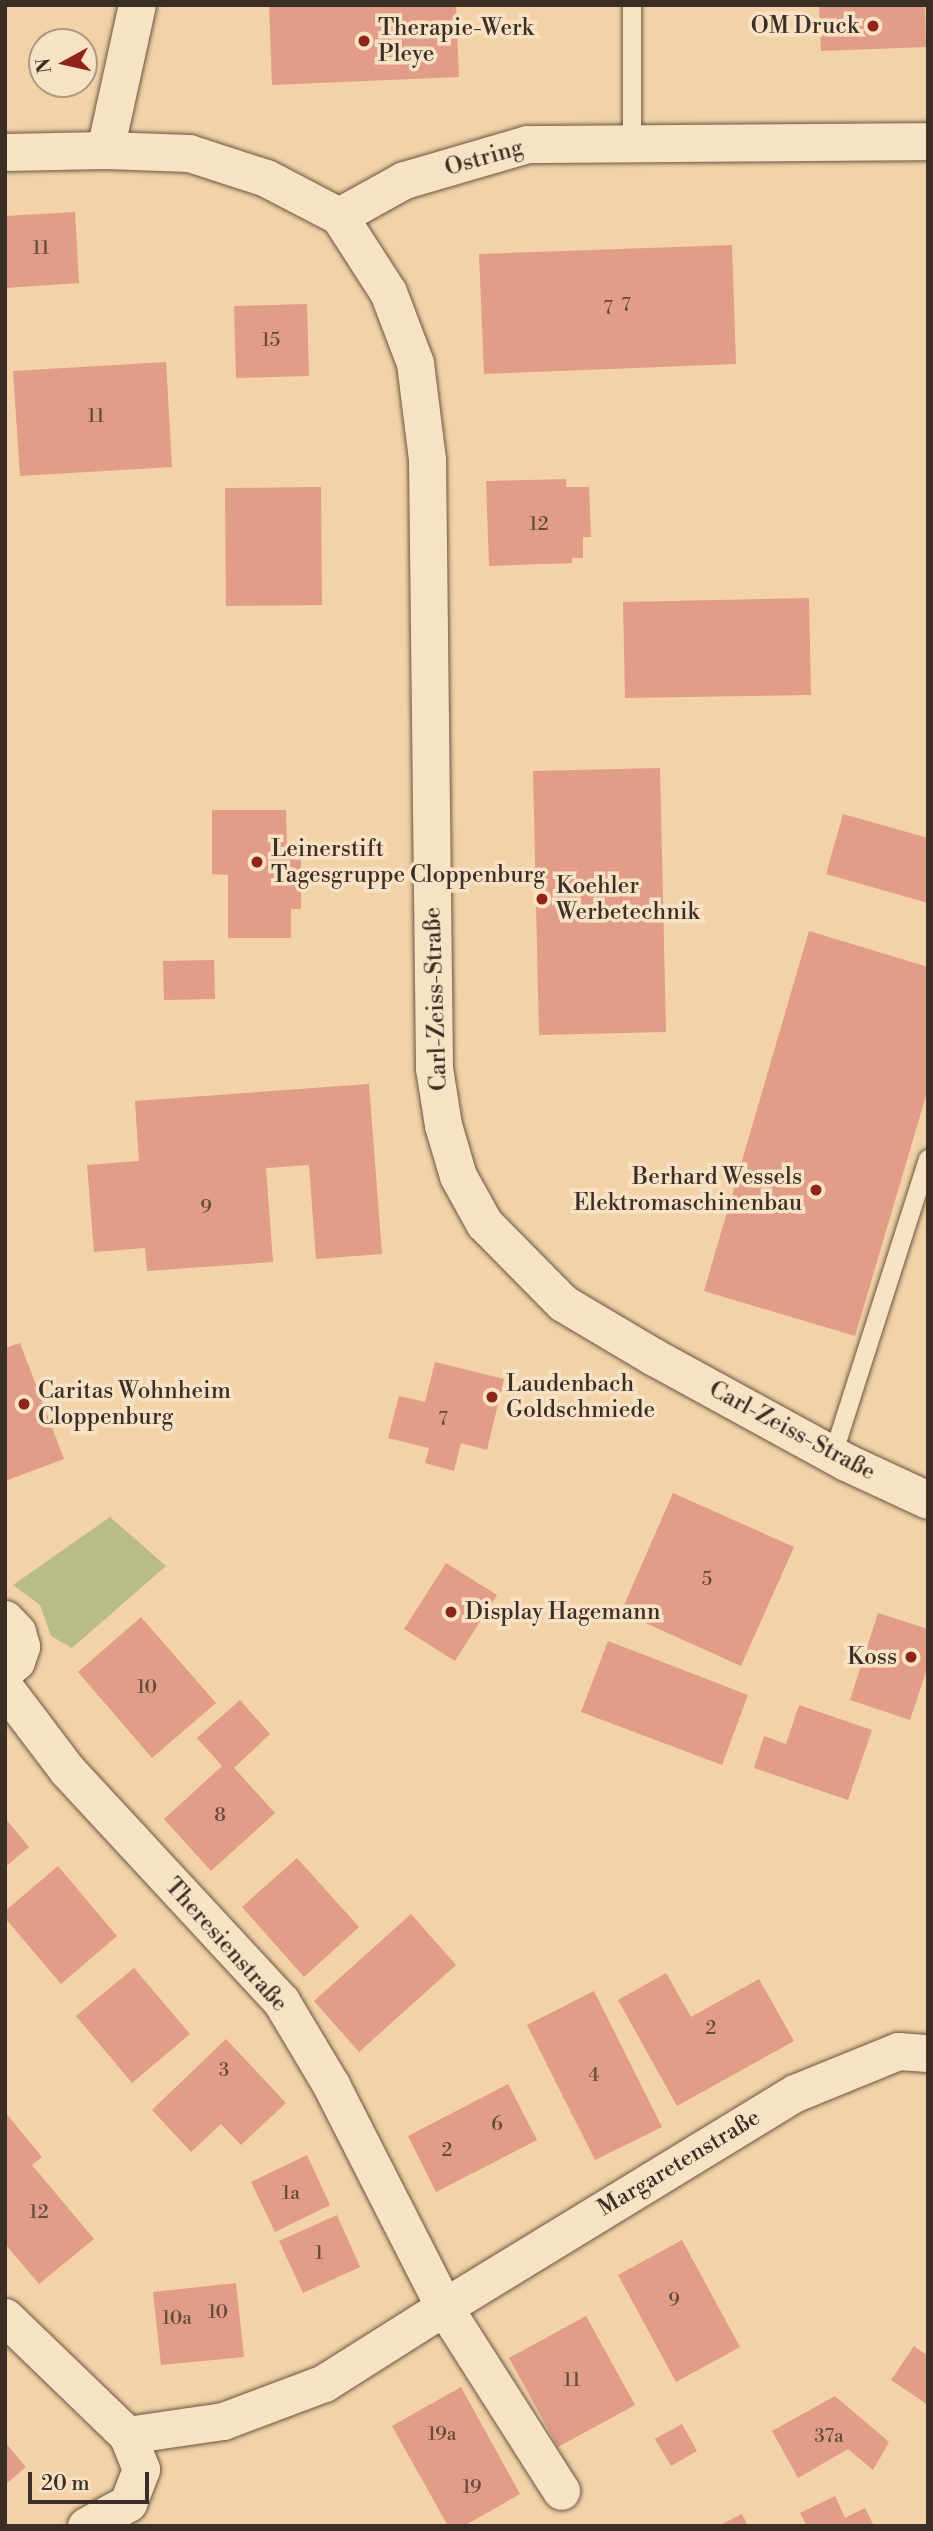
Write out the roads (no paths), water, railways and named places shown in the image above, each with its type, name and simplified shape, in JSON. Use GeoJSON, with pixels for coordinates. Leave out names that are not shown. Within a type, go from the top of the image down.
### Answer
{"type":"FeatureCollection","features":[{"type":"Feature","properties":{"kind":"street"},"geometry":{"type":"LineString","coordinates":[[105,150],[136,5]]}},
{"type":"Feature","properties":{"kind":"street","name":"Ostring"},"geometry":{"type":"LineString","coordinates":[[339,216],[404,180],[527,144],[928,141]]}},
{"type":"Feature","properties":{"kind":"street"},"geometry":{"type":"LineString","coordinates":[[5,152],[105,150],[189,153],[267,178],[339,216]]}},
{"type":"Feature","properties":{"kind":"street","name":"Carl-Zeiss-Straße"},"geometry":{"type":"LineString","coordinates":[[339,216],[388,292],[406,339],[415,363],[426,445],[434,1068],[443,1125],[458,1176],[484,1223],[563,1303],[654,1357],[833,1455],[928,1500]]}},
{"type":"Feature","properties":{"kind":"street"},"geometry":{"type":"LineString","coordinates":[[5,1619],[17,1632],[21,1646],[16,1661],[5,1671]]}},
{"type":"Feature","properties":{"kind":"street","name":"Theresienstraße"},"geometry":{"type":"LineString","coordinates":[[5,1688],[67,1770],[281,2001],[331,2085],[444,2307]]}},
{"type":"Feature","properties":{"kind":"street","name":"Margaretenstraße"},"geometry":{"type":"LineString","coordinates":[[127,2435],[223,2421],[324,2383],[795,2093],[898,2051],[928,2053]]}},
{"type":"Feature","properties":{"kind":"street"},"geometry":{"type":"LineString","coordinates":[[444,2307],[561,2491]]}},
{"type":"Feature","properties":{"kind":"street"},"geometry":{"type":"LineString","coordinates":[[5,2317],[127,2435],[141,2469],[128,2503],[86,2526]]}},
{"type":"Feature","properties":{"kind":"lane"},"geometry":{"type":"LineString","coordinates":[[632,5],[632,143]]}},
{"type":"Feature","properties":{"kind":"lane"},"geometry":{"type":"LineString","coordinates":[[833,1455],[928,1159]]}},
{"type":"Feature","properties":{"kind":"place","name":"OM Druck"},"geometry":{"type":"Point","coordinates":[873,26]}},
{"type":"Feature","properties":{"kind":"place","name":"Therapie-Werk Pleye"},"geometry":{"type":"Point","coordinates":[364,41]}},
{"type":"Feature","properties":{"kind":"place","name":"Leinerstift Tagesgruppe Cloppenburg"},"geometry":{"type":"Point","coordinates":[257,862]}},
{"type":"Feature","properties":{"kind":"place","name":"Koehler Werbetechnik"},"geometry":{"type":"Point","coordinates":[542,899]}},
{"type":"Feature","properties":{"kind":"place","name":"Berhard Wessels Elektromaschinenbau"},"geometry":{"type":"Point","coordinates":[816,1190]}},
{"type":"Feature","properties":{"kind":"place","name":"Laudenbach Goldschmiede"},"geometry":{"type":"Point","coordinates":[492,1397]}},
{"type":"Feature","properties":{"kind":"place","name":"Caritas Wohnheim Cloppenburg"},"geometry":{"type":"Point","coordinates":[24,1404]}},
{"type":"Feature","properties":{"kind":"place","name":"Display Hagemann"},"geometry":{"type":"Point","coordinates":[451,1612]}},
{"type":"Feature","properties":{"kind":"place","name":"Koss"},"geometry":{"type":"Point","coordinates":[911,1657]}}]}
